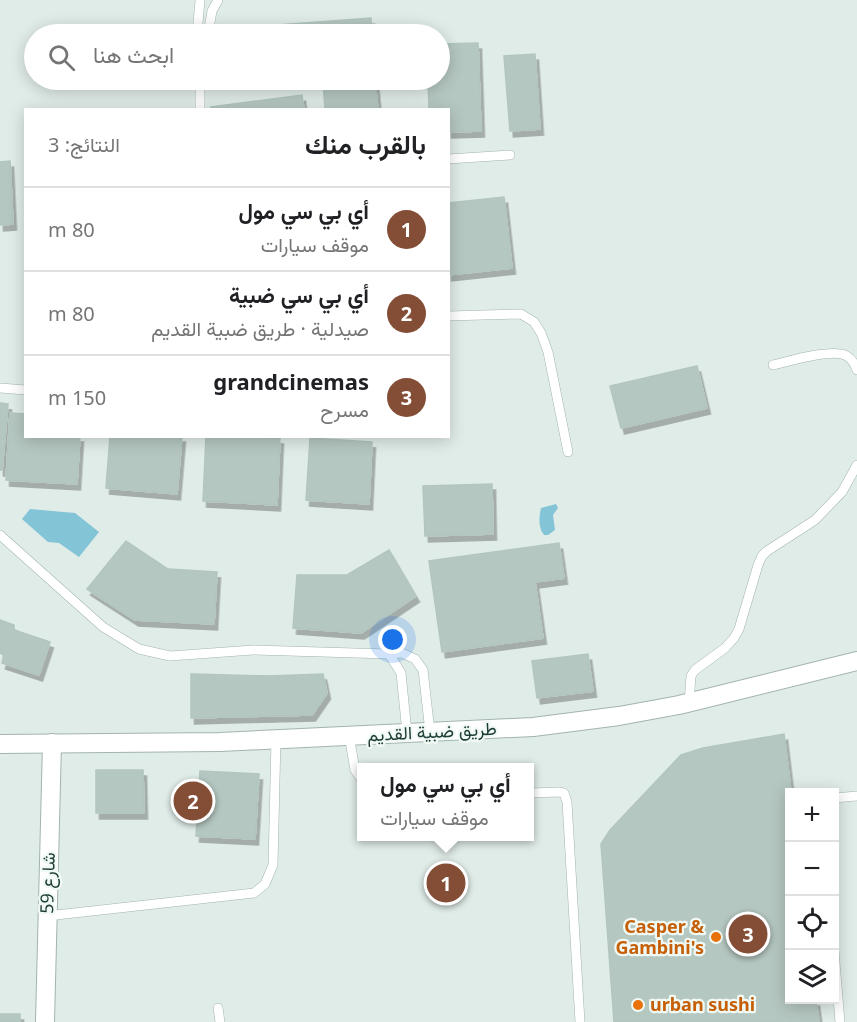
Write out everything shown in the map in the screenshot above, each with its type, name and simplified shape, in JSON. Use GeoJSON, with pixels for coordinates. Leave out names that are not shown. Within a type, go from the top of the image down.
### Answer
{"type":"FeatureCollection","features":[{"type":"Feature","properties":{"kind":"street","name":"طريق ضبية القديم"},"geometry":{"type":"LineString","coordinates":[[0,744],[276,740],[570,723],[689,703],[857,661]]}},
{"type":"Feature","properties":{"kind":"street","name":"شارع 59"},"geometry":{"type":"LineString","coordinates":[[45,1022],[52,743]]}},
{"type":"Feature","properties":{"kind":"lane"},"geometry":{"type":"LineString","coordinates":[[198,24],[200,0]]}},
{"type":"Feature","properties":{"kind":"lane"},"geometry":{"type":"LineString","coordinates":[[210,24],[212,11],[218,0]]}},
{"type":"Feature","properties":{"kind":"lane"},"geometry":{"type":"LineString","coordinates":[[200,90],[200,108]]}},
{"type":"Feature","properties":{"kind":"lane"},"geometry":{"type":"LineString","coordinates":[[450,159],[510,155]]}},
{"type":"Feature","properties":{"kind":"lane"},"geometry":{"type":"LineString","coordinates":[[450,316],[521,314],[534,322],[542,333],[548,351],[568,452]]}},
{"type":"Feature","properties":{"kind":"lane"},"geometry":{"type":"LineString","coordinates":[[773,365],[813,356],[837,354],[847,356],[855,364],[857,370]]}},
{"type":"Feature","properties":{"kind":"lane"},"geometry":{"type":"LineString","coordinates":[[0,388],[24,390]]}},
{"type":"Feature","properties":{"kind":"lane"},"geometry":{"type":"LineString","coordinates":[[689,703],[691,676],[695,670],[725,648],[739,628],[762,556],[815,520],[842,492],[857,465]]}},
{"type":"Feature","properties":{"kind":"lane"},"geometry":{"type":"LineString","coordinates":[[0,535],[103,627],[140,649],[170,656],[253,650],[402,653],[415,659],[423,670],[430,732]]}},
{"type":"Feature","properties":{"kind":"lane"},"geometry":{"type":"LineString","coordinates":[[389,654],[401,673],[407,733]]}},
{"type":"Feature","properties":{"kind":"lane"},"geometry":{"type":"LineString","coordinates":[[349,735],[357,773]]}},
{"type":"Feature","properties":{"kind":"lane"},"geometry":{"type":"LineString","coordinates":[[47,916],[254,893],[265,884],[273,865],[276,740]]}},
{"type":"Feature","properties":{"kind":"lane"},"geometry":{"type":"LineString","coordinates":[[534,793],[564,793],[567,802],[580,1022]]}},
{"type":"Feature","properties":{"kind":"lane"},"geometry":{"type":"LineString","coordinates":[[839,798],[857,796]]}},
{"type":"Feature","properties":{"kind":"lane"},"geometry":{"type":"LineString","coordinates":[[838,1004],[840,1022]]}},
{"type":"Feature","properties":{"kind":"lane"},"geometry":{"type":"LineString","coordinates":[[218,1008],[220,1022]]}},
{"type":"Feature","properties":{"kind":"water"},"geometry":{"type":"Polygon","coordinates":[[[556,504],[558,508],[553,515],[555,530],[544,535],[539,519],[541,508],[556,504]]]}},
{"type":"Feature","properties":{"kind":"water"},"geometry":{"type":"Polygon","coordinates":[[[30,509],[75,513],[99,532],[79,557],[59,543],[48,542],[22,519],[30,509]]]}},
{"type":"Feature","properties":{"kind":"building"},"geometry":{"type":"Polygon","coordinates":[[[371,18],[371,24],[291,24],[371,18]]]}},
{"type":"Feature","properties":{"kind":"building"},"geometry":{"type":"Polygon","coordinates":[[[478,43],[481,131],[450,132],[450,108],[429,108],[428,90],[450,90],[450,44],[478,43]]]}},
{"type":"Feature","properties":{"kind":"building"},"geometry":{"type":"Polygon","coordinates":[[[535,54],[540,129],[510,131],[504,56],[535,54]]]}},
{"type":"Feature","properties":{"kind":"building"},"geometry":{"type":"Polygon","coordinates":[[[324,90],[376,90],[378,108],[325,108],[324,90]]]}},
{"type":"Feature","properties":{"kind":"building"},"geometry":{"type":"Polygon","coordinates":[[[302,95],[304,108],[211,108],[302,95]]]}},
{"type":"Feature","properties":{"kind":"building"},"geometry":{"type":"Polygon","coordinates":[[[10,161],[13,224],[0,225],[0,162],[10,161]]]}},
{"type":"Feature","properties":{"kind":"building"},"geometry":{"type":"Polygon","coordinates":[[[504,197],[512,268],[450,275],[450,203],[504,197]]]}},
{"type":"Feature","properties":{"kind":"building"},"geometry":{"type":"Polygon","coordinates":[[[697,366],[707,408],[621,428],[610,386],[697,366]]]}},
{"type":"Feature","properties":{"kind":"building"},"geometry":{"type":"Polygon","coordinates":[[[0,403],[8,404],[2,470],[0,470],[0,403]]]}},
{"type":"Feature","properties":{"kind":"building"},"geometry":{"type":"Polygon","coordinates":[[[10,413],[24,414],[24,438],[80,438],[77,484],[6,480],[10,413]]]}},
{"type":"Feature","properties":{"kind":"building"},"geometry":{"type":"Polygon","coordinates":[[[110,438],[182,438],[177,494],[106,488],[110,438]]]}},
{"type":"Feature","properties":{"kind":"building"},"geometry":{"type":"Polygon","coordinates":[[[206,438],[280,438],[277,505],[203,501],[206,438]]]}},
{"type":"Feature","properties":{"kind":"building"},"geometry":{"type":"Polygon","coordinates":[[[310,438],[372,442],[369,504],[306,500],[310,438]]]}},
{"type":"Feature","properties":{"kind":"building"},"geometry":{"type":"Polygon","coordinates":[[[492,484],[493,534],[425,536],[423,486],[492,484]]]}},
{"type":"Feature","properties":{"kind":"building"},"geometry":{"type":"Polygon","coordinates":[[[126,541],[168,569],[217,572],[214,624],[135,620],[87,589],[126,541]]]}},
{"type":"Feature","properties":{"kind":"building"},"geometry":{"type":"Polygon","coordinates":[[[559,543],[564,578],[535,582],[543,638],[442,652],[429,561],[559,543]]]}},
{"type":"Feature","properties":{"kind":"building"},"geometry":{"type":"Polygon","coordinates":[[[389,550],[416,596],[361,633],[293,628],[297,575],[347,575],[389,550]]]}},
{"type":"Feature","properties":{"kind":"building"},"geometry":{"type":"Polygon","coordinates":[[[0,620],[14,625],[14,630],[50,642],[39,675],[2,663],[4,655],[0,653],[0,620]]]}},
{"type":"Feature","properties":{"kind":"building"},"geometry":{"type":"Polygon","coordinates":[[[588,654],[593,691],[537,698],[532,661],[588,654]]]}},
{"type":"Feature","properties":{"kind":"building"},"geometry":{"type":"Polygon","coordinates":[[[191,674],[270,676],[270,716],[191,718],[191,674]]]}},
{"type":"Feature","properties":{"kind":"building"},"geometry":{"type":"Polygon","coordinates":[[[323,674],[327,693],[312,715],[270,716],[270,676],[323,674]]]}},
{"type":"Feature","properties":{"kind":"building"},"geometry":{"type":"Polygon","coordinates":[[[784,734],[791,788],[785,788],[785,1004],[817,1004],[819,1022],[614,1022],[601,844],[610,830],[681,755],[703,748],[784,734]]]}},
{"type":"Feature","properties":{"kind":"building"},"geometry":{"type":"Polygon","coordinates":[[[96,770],[143,770],[144,813],[96,813],[96,770]]]}},
{"type":"Feature","properties":{"kind":"building"},"geometry":{"type":"Polygon","coordinates":[[[200,771],[259,774],[255,839],[196,836],[200,771]]]}},
{"type":"Feature","properties":{"kind":"building"},"geometry":{"type":"Polygon","coordinates":[[[0,1014],[20,1014],[20,1022],[0,1022],[0,1014]]]}},
{"type":"Feature","properties":{"kind":"place","name":"أي بي سي ضبية"},"geometry":{"type":"Point","coordinates":[193,801]}},
{"type":"Feature","properties":{"kind":"place","name":"أي بي سي مول"},"geometry":{"type":"Point","coordinates":[446,883]}},
{"type":"Feature","properties":{"kind":"place","name":"grandcinemas"},"geometry":{"type":"Point","coordinates":[748,934]}},
{"type":"Feature","properties":{"kind":"place","name":"Casper & Gambini's"},"geometry":{"type":"Point","coordinates":[716,937]}},
{"type":"Feature","properties":{"kind":"place","name":"urban sushi"},"geometry":{"type":"Point","coordinates":[638,1005]}}]}
